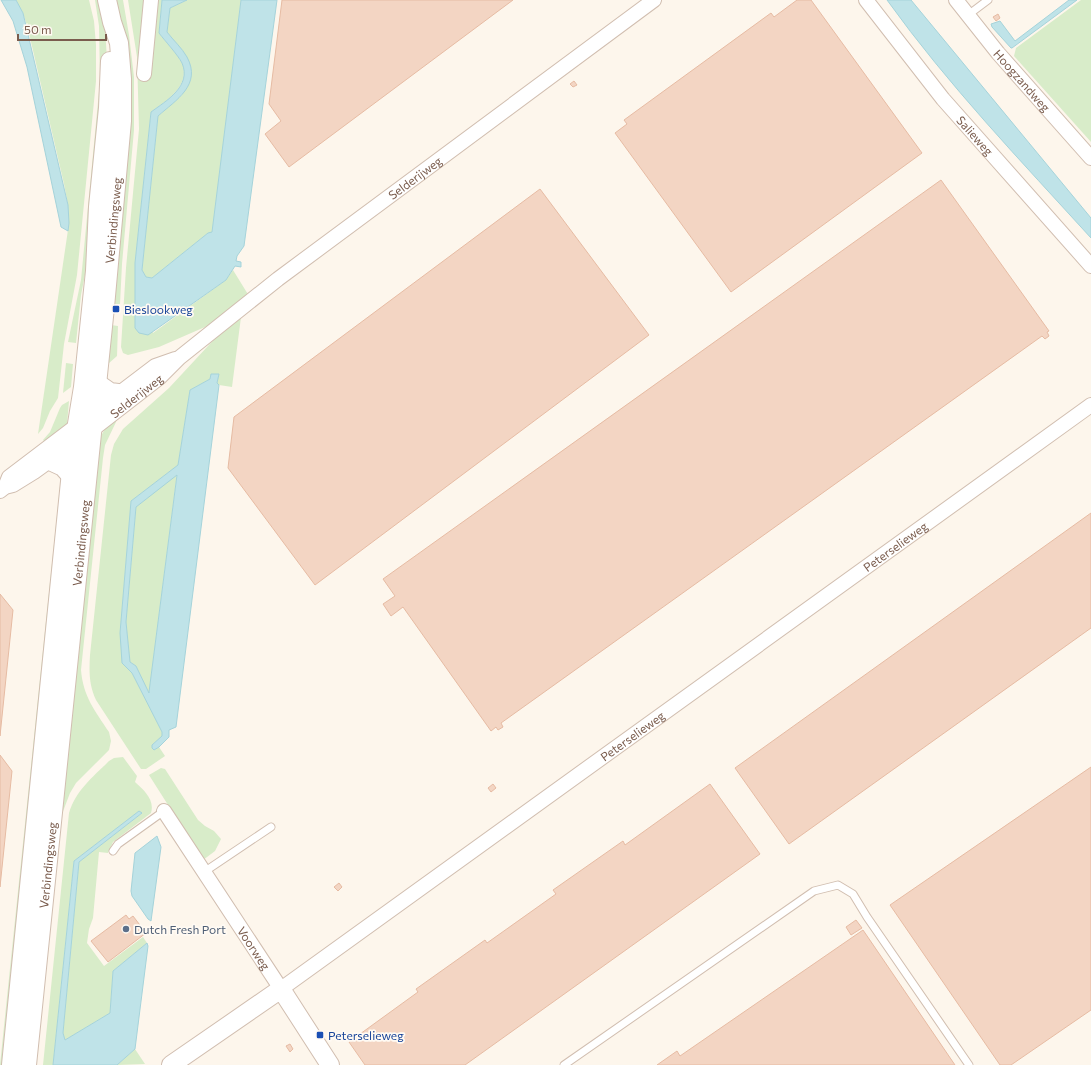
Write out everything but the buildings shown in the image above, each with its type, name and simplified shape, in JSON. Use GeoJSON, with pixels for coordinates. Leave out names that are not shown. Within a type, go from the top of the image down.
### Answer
{"type":"FeatureCollection","features":[{"type":"Feature","properties":{"kind":"street","name":"Verbindingsweg"},"geometry":{"type":"LineString","coordinates":[[11,1065],[74,442],[94,412],[122,121],[122,79],[119,43],[107,0]]}},
{"type":"Feature","properties":{"kind":"street"},"geometry":{"type":"LineString","coordinates":[[144,74],[151,0]]}},
{"type":"Feature","properties":{"kind":"street","name":"Selderijweg"},"geometry":{"type":"LineString","coordinates":[[85,427],[159,378],[179,358],[278,279],[654,0]]}},
{"type":"Feature","properties":{"kind":"street","name":"Salieweg"},"geometry":{"type":"LineString","coordinates":[[866,0],[944,99],[1091,266]]}},
{"type":"Feature","properties":{"kind":"street","name":"Hoogzandweg"},"geometry":{"type":"LineString","coordinates":[[956,0],[998,53],[1091,158]]}},
{"type":"Feature","properties":{"kind":"street","name":"Verbindingsweg"},"geometry":{"type":"LineString","coordinates":[[27,1065],[85,427],[98,207],[108,108],[112,22]]}},
{"type":"Feature","properties":{"kind":"street","name":"Selderijweg"},"geometry":{"type":"LineString","coordinates":[[94,412],[155,366],[179,358]]}},
{"type":"Feature","properties":{"kind":"street"},"geometry":{"type":"LineString","coordinates":[[97,383],[110,392],[118,393]]}},
{"type":"Feature","properties":{"kind":"street","name":"Peterselieweg"},"geometry":{"type":"LineString","coordinates":[[171,1065],[281,989],[1091,405]]}},
{"type":"Feature","properties":{"kind":"street"},"geometry":{"type":"LineString","coordinates":[[2,489],[9,477],[85,427]]}},
{"type":"Feature","properties":{"kind":"street"},"geometry":{"type":"LineString","coordinates":[[2,489],[13,485],[50,461],[74,442]]}},
{"type":"Feature","properties":{"kind":"street"},"geometry":{"type":"LineString","coordinates":[[50,461],[63,467],[71,476]]}},
{"type":"Feature","properties":{"kind":"street","name":"Voorweg"},"geometry":{"type":"LineString","coordinates":[[164,811],[330,1065]]}},
{"type":"Feature","properties":{"kind":"lane"},"geometry":{"type":"LineString","coordinates":[[968,15],[988,0]]}},
{"type":"Feature","properties":{"kind":"lane"},"geometry":{"type":"LineString","coordinates":[[113,851],[118,844],[164,811]]}},
{"type":"Feature","properties":{"kind":"lane"},"geometry":{"type":"LineString","coordinates":[[204,872],[271,827]]}},
{"type":"Feature","properties":{"kind":"lane"},"geometry":{"type":"LineString","coordinates":[[564,1065],[814,891],[838,885],[853,894],[867,917],[969,1065]]}},
{"type":"Feature","properties":{"kind":"green space"},"geometry":{"type":"Polygon","coordinates":[[[16,0],[89,0],[94,21],[96,45],[96,81],[77,275],[64,344],[58,398],[50,411],[43,428],[38,434],[69,223],[68,205],[64,184],[28,29],[23,13],[16,0]]]}},
{"type":"Feature","properties":{"kind":"green space"},"geometry":{"type":"Polygon","coordinates":[[[95,0],[101,0],[105,27],[107,60],[89,254],[81,295],[76,343],[68,342],[81,280],[100,81],[99,26],[95,0]]]}},
{"type":"Feature","properties":{"kind":"green space"},"geometry":{"type":"Polygon","coordinates":[[[115,0],[123,0],[134,77],[134,130],[122,264],[120,304],[113,304],[115,0]]]}},
{"type":"Feature","properties":{"kind":"green space"},"geometry":{"type":"Polygon","coordinates":[[[128,0],[162,0],[159,33],[175,52],[182,63],[184,71],[183,79],[176,92],[151,112],[135,263],[153,333],[226,280],[233,270],[249,296],[205,327],[159,347],[128,355],[123,353],[121,347],[126,268],[139,129],[137,57],[128,0]]]}},
{"type":"Feature","properties":{"kind":"green space"},"geometry":{"type":"Polygon","coordinates":[[[187,0],[241,0],[212,233],[208,233],[152,278],[146,277],[142,270],[158,116],[182,95],[186,56],[167,32],[170,8],[187,0]]]}},
{"type":"Feature","properties":{"kind":"green space"},"geometry":{"type":"Polygon","coordinates":[[[1081,0],[1091,0],[1091,142],[1014,56],[1016,48],[1081,0]]]}},
{"type":"Feature","properties":{"kind":"green space"},"geometry":{"type":"Polygon","coordinates":[[[241,317],[232,387],[219,385],[217,383],[219,374],[212,374],[210,379],[190,390],[178,465],[131,501],[120,633],[132,673],[162,732],[162,736],[152,745],[154,750],[159,747],[165,756],[146,769],[141,769],[96,700],[90,678],[90,655],[111,455],[114,444],[123,429],[169,388],[221,332],[241,317]]]}},
{"type":"Feature","properties":{"kind":"green space"},"geometry":{"type":"Polygon","coordinates":[[[111,325],[118,326],[117,356],[108,364],[111,325]]]}},
{"type":"Feature","properties":{"kind":"green space"},"geometry":{"type":"Polygon","coordinates":[[[66,363],[73,364],[71,387],[63,393],[66,363]]]}},
{"type":"Feature","properties":{"kind":"green space"},"geometry":{"type":"Polygon","coordinates":[[[69,401],[67,424],[45,442],[43,440],[50,432],[60,408],[69,401]]]}},
{"type":"Feature","properties":{"kind":"green space"},"geometry":{"type":"Polygon","coordinates":[[[117,416],[116,422],[105,445],[103,458],[81,670],[87,696],[109,732],[111,741],[109,750],[76,783],[70,793],[62,814],[58,842],[101,436],[106,427],[117,416]]]}},
{"type":"Feature","properties":{"kind":"green space"},"geometry":{"type":"Polygon","coordinates":[[[177,474],[149,693],[136,666],[130,662],[126,622],[136,507],[177,474]]]}},
{"type":"Feature","properties":{"kind":"green space"},"geometry":{"type":"Polygon","coordinates":[[[60,486],[62,493],[6,1065],[0,1065],[60,486]]]}},
{"type":"Feature","properties":{"kind":"green space"},"geometry":{"type":"Polygon","coordinates":[[[123,757],[137,776],[135,782],[148,796],[152,808],[151,813],[113,842],[108,853],[99,852],[93,918],[89,929],[87,943],[104,966],[143,937],[147,943],[113,971],[110,1013],[65,1040],[63,1033],[79,862],[141,814],[139,811],[74,861],[53,1065],[43,1065],[69,813],[76,797],[91,778],[109,761],[114,758],[123,757]]]}},
{"type":"Feature","properties":{"kind":"green space"},"geometry":{"type":"Polygon","coordinates":[[[161,768],[165,769],[198,820],[214,831],[221,839],[215,851],[203,860],[149,775],[161,768]]]}},
{"type":"Feature","properties":{"kind":"green space"},"geometry":{"type":"Polygon","coordinates":[[[135,1049],[145,1064],[117,1065],[135,1049]]]}},
{"type":"Feature","properties":{"kind":"water"},"geometry":{"type":"Polygon","coordinates":[[[1,0],[16,0],[23,13],[68,205],[68,231],[61,227],[27,67],[13,21],[1,0]]]}},
{"type":"Feature","properties":{"kind":"water"},"geometry":{"type":"Polygon","coordinates":[[[162,0],[187,0],[170,8],[167,32],[183,50],[187,57],[191,67],[191,76],[185,91],[158,116],[142,270],[146,277],[152,278],[208,233],[212,232],[241,0],[277,0],[244,246],[237,256],[236,261],[241,262],[241,267],[235,266],[226,280],[148,335],[139,333],[135,328],[135,263],[151,112],[170,98],[181,86],[184,71],[182,63],[175,52],[159,33],[162,0]]]}},
{"type":"Feature","properties":{"kind":"water"},"geometry":{"type":"Polygon","coordinates":[[[887,0],[911,0],[1091,218],[1091,238],[960,92],[910,31],[887,0]]]}},
{"type":"Feature","properties":{"kind":"water"},"geometry":{"type":"Polygon","coordinates":[[[1069,0],[1077,0],[1012,48],[992,27],[991,24],[1000,21],[1015,41],[1069,0]]]}},
{"type":"Feature","properties":{"kind":"water"},"geometry":{"type":"Polygon","coordinates":[[[211,374],[219,374],[217,383],[219,385],[176,727],[169,730],[169,737],[154,750],[152,745],[162,736],[162,732],[132,673],[122,663],[120,633],[131,501],[178,465],[190,390],[210,379],[211,374]],[[177,475],[136,507],[126,622],[130,662],[136,666],[149,693],[177,475]]]}},
{"type":"Feature","properties":{"kind":"water"},"geometry":{"type":"Polygon","coordinates":[[[139,811],[142,813],[79,862],[63,1033],[65,1040],[110,1013],[113,971],[147,943],[148,946],[135,1049],[117,1065],[53,1065],[74,861],[139,811]]]}},
{"type":"Feature","properties":{"kind":"water"},"geometry":{"type":"Polygon","coordinates":[[[157,836],[161,847],[151,921],[132,896],[131,891],[135,853],[157,836]]]}},
{"type":"Feature","properties":{"kind":"place","name":"Bieslookweg"},"geometry":{"type":"Point","coordinates":[116,309]}},
{"type":"Feature","properties":{"kind":"place","name":"Dutch Fresh Port"},"geometry":{"type":"Point","coordinates":[126,929]}},
{"type":"Feature","properties":{"kind":"place","name":"Peterselieweg"},"geometry":{"type":"Point","coordinates":[320,1035]}}]}
